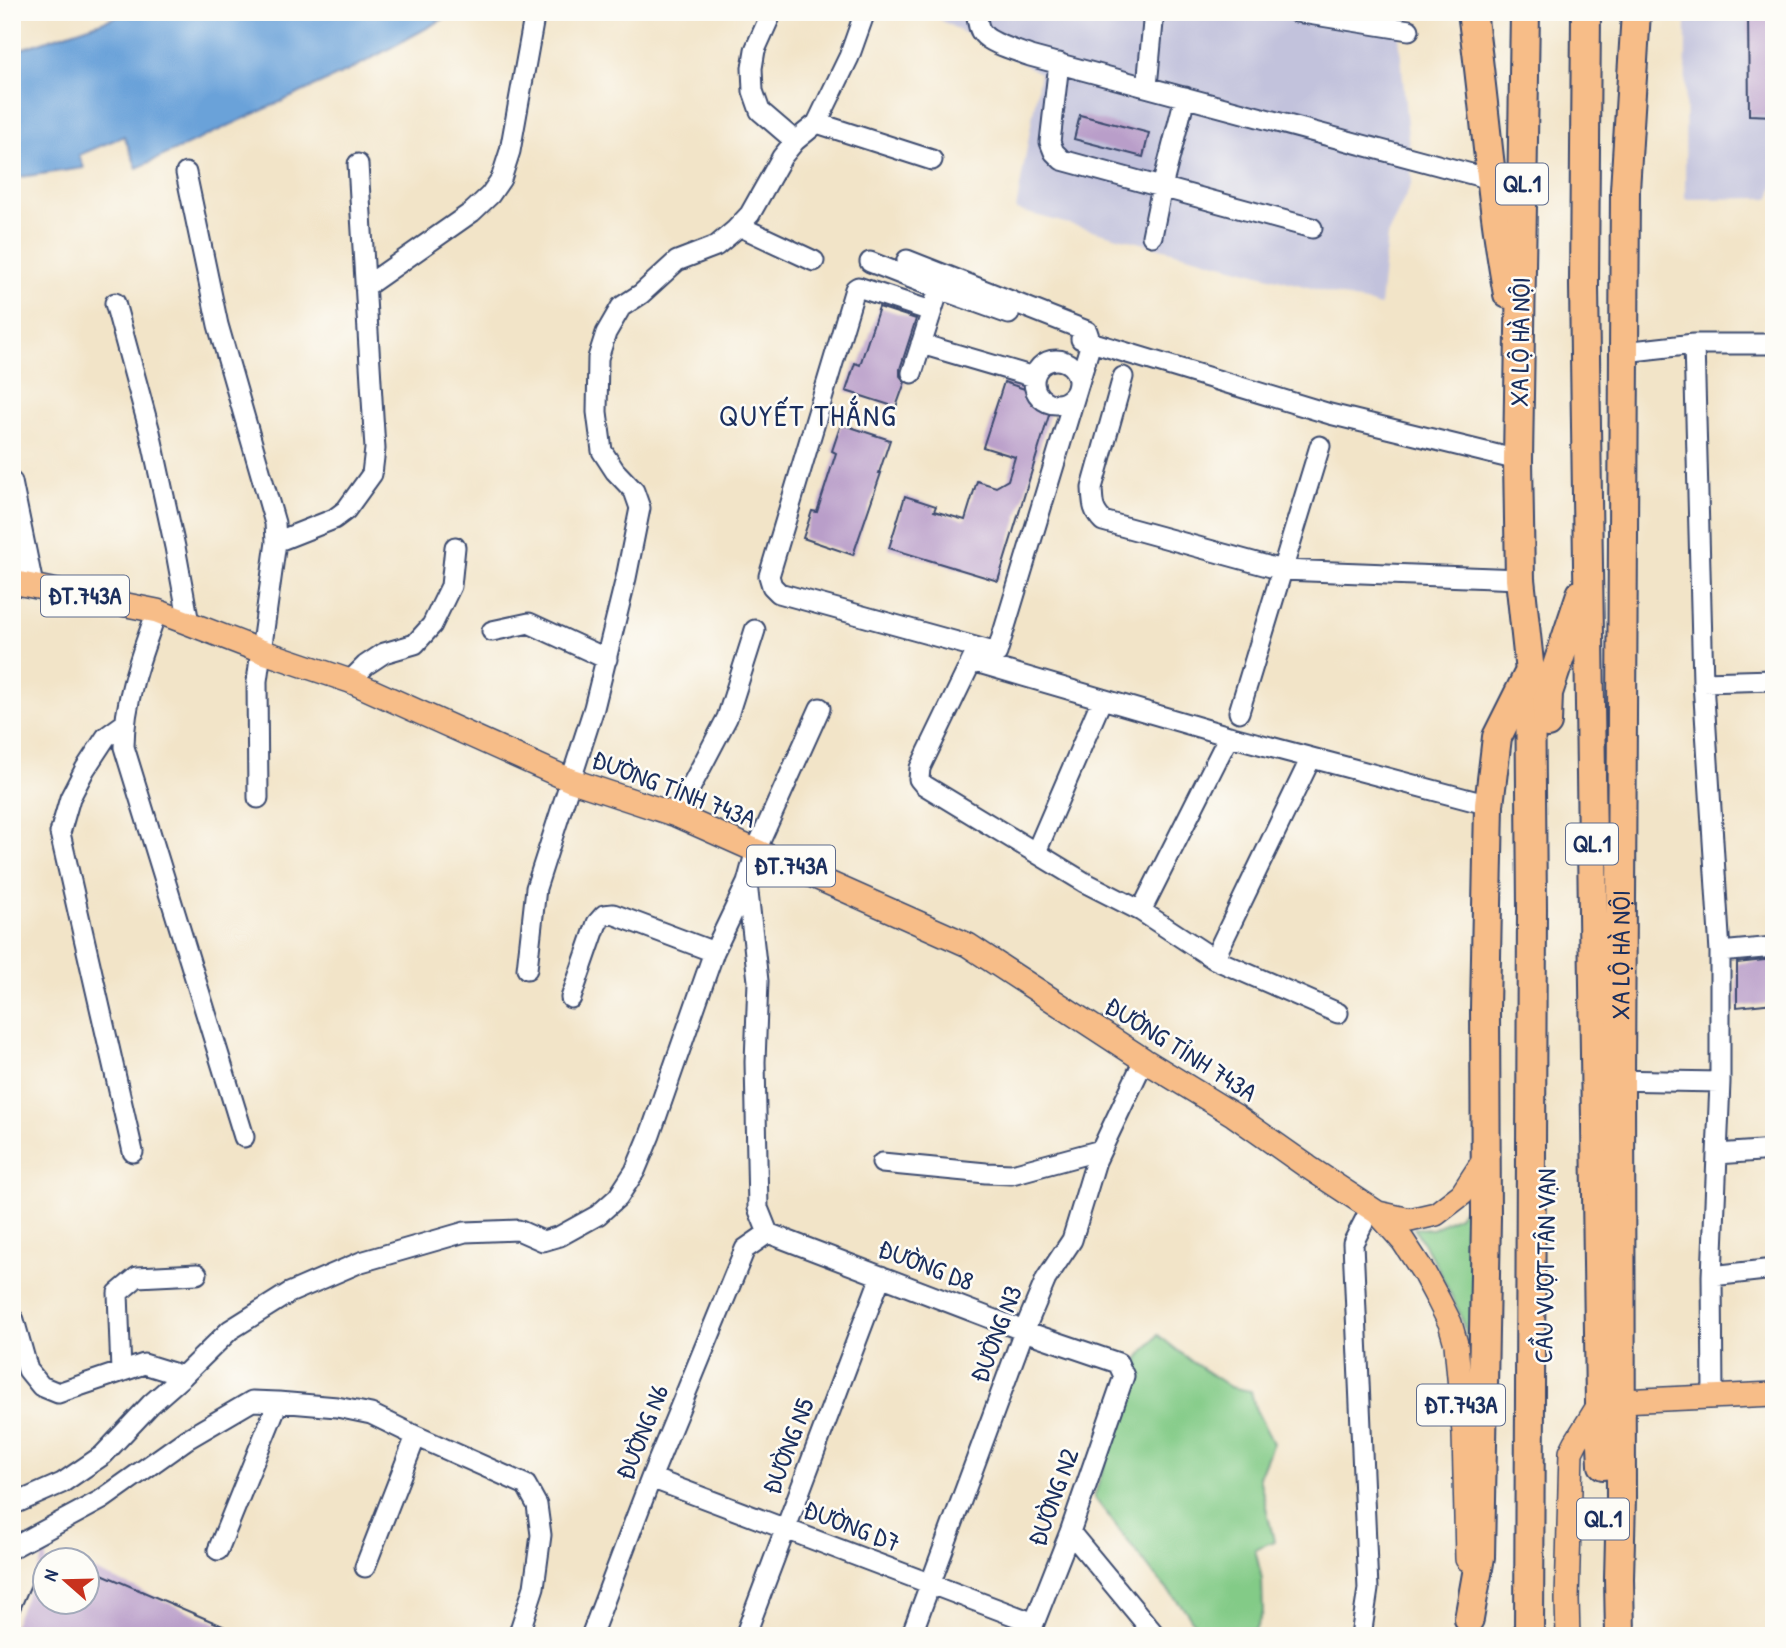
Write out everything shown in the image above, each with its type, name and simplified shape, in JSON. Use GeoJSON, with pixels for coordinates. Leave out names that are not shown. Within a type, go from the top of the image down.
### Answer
{"type":"FeatureCollection","features":[{"type":"Feature","properties":{"kind":"highway"},"geometry":{"type":"LineString","coordinates":[[1472,12],[1490,179],[1519,356]]}},
{"type":"Feature","properties":{"kind":"highway","name":"XA LỘ HÀ NỘI"},"geometry":{"type":"LineString","coordinates":[[1525,12],[1518,460],[1520,579],[1530,672],[1531,903]]}},
{"type":"Feature","properties":{"kind":"highway","name":"XA LỘ HÀ NỘI"},"geometry":{"type":"LineString","coordinates":[[1586,12],[1584,286],[1588,571],[1608,1080],[1611,1402],[1621,1499],[1620,1636]]}},
{"type":"Feature","properties":{"kind":"highway","name":"XA LỘ HÀ NỘI"},"geometry":{"type":"LineString","coordinates":[[1608,1080],[1625,190],[1636,12]]}},
{"type":"Feature","properties":{"kind":"highway"},"geometry":{"type":"LineString","coordinates":[[1584,286],[1624,352],[1586,417]]}},
{"type":"Feature","properties":{"kind":"highway","name":"XA LỘ HÀ NỘI"},"geometry":{"type":"LineString","coordinates":[[1531,903],[1548,693],[1588,571]]}},
{"type":"Feature","properties":{"kind":"highway"},"geometry":{"type":"LineString","coordinates":[[1469,1628],[1480,1557],[1489,806],[1497,737],[1530,672]]}},
{"type":"Feature","properties":{"kind":"highway","name":"CẦU VƯỢT TÂN VẠN"},"geometry":{"type":"LineString","coordinates":[[1517,1636],[1513,1244],[1531,903]]}},
{"type":"Feature","properties":{"kind":"highway","name":"CẦU VƯỢT TÂN VẠN"},"geometry":{"type":"LineString","coordinates":[[1529,1636],[1531,903]]}},
{"type":"Feature","properties":{"kind":"highway","name":"CẦU VƯỢT TÂN VẠN"},"geometry":{"type":"LineString","coordinates":[[1531,903],[1547,1149],[1539,1636]]}},
{"type":"Feature","properties":{"kind":"highway","name":"XA LỘ HÀ NỘI"},"geometry":{"type":"LineString","coordinates":[[1604,1636],[1603,1451],[1611,1402]]}},
{"type":"Feature","properties":{"kind":"main road","name":"ĐƯỜNG TỈNH 743A"},"geometry":{"type":"LineString","coordinates":[[23,584],[157,611],[261,651],[350,681],[570,780],[676,815],[968,945],[1144,1060],[1234,1115],[1375,1210],[1403,1241],[1424,1273],[1450,1323],[1456,1344],[1464,1433],[1469,1628]]}},
{"type":"Feature","properties":{"kind":"main road","name":"ĐƯỜNG TỈNH 743A"},"geometry":{"type":"LineString","coordinates":[[1375,1210],[1410,1220],[1437,1214],[1462,1194],[1486,1157]]}},
{"type":"Feature","properties":{"kind":"main road"},"geometry":{"type":"LineString","coordinates":[[1568,1636],[1571,1452],[1576,1441],[1611,1402],[1774,1394]]}},
{"type":"Feature","properties":{"kind":"main road"},"geometry":{"type":"LineString","coordinates":[[1567,1600],[1581,1621],[1584,1636]]}},
{"type":"Feature","properties":{"kind":"street"},"geometry":{"type":"LineString","coordinates":[[365,288],[472,212],[490,195],[501,179],[510,150],[535,12]]}},
{"type":"Feature","properties":{"kind":"street"},"geometry":{"type":"LineString","coordinates":[[772,12],[755,50],[752,68],[753,91],[760,111],[795,141]]}},
{"type":"Feature","properties":{"kind":"street"},"geometry":{"type":"LineString","coordinates":[[527,969],[536,888],[594,708],[640,508],[634,491],[615,471],[602,451],[597,412],[598,358],[606,333],[621,307],[641,294],[677,261],[716,246],[750,214],[782,157],[795,141],[817,123],[849,57],[865,12]]}},
{"type":"Feature","properties":{"kind":"street"},"geometry":{"type":"LineString","coordinates":[[976,12],[983,35],[1030,55],[1490,179]]}},
{"type":"Feature","properties":{"kind":"street"},"geometry":{"type":"LineString","coordinates":[[1147,86],[1154,12]]}},
{"type":"Feature","properties":{"kind":"street"},"geometry":{"type":"LineString","coordinates":[[1296,12],[1409,30]]}},
{"type":"Feature","properties":{"kind":"street"},"geometry":{"type":"LineString","coordinates":[[1059,63],[1050,142],[1054,152],[1062,160],[1312,228]]}},
{"type":"Feature","properties":{"kind":"street"},"geometry":{"type":"LineString","coordinates":[[1152,236],[1185,97]]}},
{"type":"Feature","properties":{"kind":"street"},"geometry":{"type":"LineString","coordinates":[[817,123],[932,160]]}},
{"type":"Feature","properties":{"kind":"street"},"geometry":{"type":"LineString","coordinates":[[276,542],[334,519],[346,510],[372,474],[375,449],[358,164]]}},
{"type":"Feature","properties":{"kind":"street"},"geometry":{"type":"LineString","coordinates":[[186,173],[218,325],[275,523],[276,542],[257,681],[258,798]]}},
{"type":"Feature","properties":{"kind":"street"},"geometry":{"type":"LineString","coordinates":[[739,226],[814,261]]}},
{"type":"Feature","properties":{"kind":"street"},"geometry":{"type":"LineString","coordinates":[[907,260],[1087,331],[1091,343],[997,653],[975,654]]}},
{"type":"Feature","properties":{"kind":"street"},"geometry":{"type":"LineString","coordinates":[[870,262],[1091,343],[1330,414],[1518,460]]}},
{"type":"Feature","properties":{"kind":"street"},"geometry":{"type":"LineString","coordinates":[[931,311],[855,289],[769,576],[772,586],[779,593],[975,654],[1102,699],[1489,806]]}},
{"type":"Feature","properties":{"kind":"street"},"geometry":{"type":"LineString","coordinates":[[912,373],[939,289]]}},
{"type":"Feature","properties":{"kind":"street"},"geometry":{"type":"LineString","coordinates":[[115,303],[150,432],[176,547],[189,623]]}},
{"type":"Feature","properties":{"kind":"street"},"geometry":{"type":"LineString","coordinates":[[921,344],[1034,377]]}},
{"type":"Feature","properties":{"kind":"street"},"geometry":{"type":"LineString","coordinates":[[1694,344],[1703,682],[1720,952],[1720,1082],[1712,1276],[1713,1396]]}},
{"type":"Feature","properties":{"kind":"street"},"geometry":{"type":"LineString","coordinates":[[1624,352],[1694,344],[1774,344]]}},
{"type":"Feature","properties":{"kind":"street"},"geometry":{"type":"LineString","coordinates":[[1056,359],[1063,360],[1069,363],[1078,376],[1077,390],[1067,401],[1053,404],[1046,402],[1036,391],[1034,377],[1042,364],[1056,359]]}},
{"type":"Feature","properties":{"kind":"street"},"geometry":{"type":"LineString","coordinates":[[1123,377],[1092,488],[1096,513],[1103,520],[1282,570],[1520,579]]}},
{"type":"Feature","properties":{"kind":"street"},"geometry":{"type":"LineString","coordinates":[[1239,712],[1320,446]]}},
{"type":"Feature","properties":{"kind":"street"},"geometry":{"type":"LineString","coordinates":[[12,482],[23,584]]}},
{"type":"Feature","properties":{"kind":"street"},"geometry":{"type":"LineString","coordinates":[[350,681],[366,664],[384,653],[415,644],[432,625],[451,586],[455,547]]}},
{"type":"Feature","properties":{"kind":"street"},"geometry":{"type":"LineString","coordinates":[[157,611],[138,664],[124,724],[124,747],[244,1137]]}},
{"type":"Feature","properties":{"kind":"street"},"geometry":{"type":"LineString","coordinates":[[492,631],[529,623],[607,659]]}},
{"type":"Feature","properties":{"kind":"street"},"geometry":{"type":"LineString","coordinates":[[676,815],[727,718],[755,631]]}},
{"type":"Feature","properties":{"kind":"street"},"geometry":{"type":"LineString","coordinates":[[975,654],[920,768],[919,779],[924,785],[1084,882],[1141,911],[1214,959],[1338,1013]]}},
{"type":"Feature","properties":{"kind":"street"},"geometry":{"type":"LineString","coordinates":[[1703,682],[1774,680]]}},
{"type":"Feature","properties":{"kind":"street"},"geometry":{"type":"LineString","coordinates":[[1036,852],[1102,699]]}},
{"type":"Feature","properties":{"kind":"street"},"geometry":{"type":"LineString","coordinates":[[12,1505],[62,1483],[103,1455],[150,1404],[230,1330],[289,1293],[360,1262],[464,1232],[518,1230],[543,1241],[560,1236],[598,1215],[618,1197],[635,1171],[650,1135],[714,952],[747,883],[757,850],[820,708]]}},
{"type":"Feature","properties":{"kind":"street"},"geometry":{"type":"LineString","coordinates":[[124,724],[106,737],[85,769],[70,798],[60,833],[134,1152]]}},
{"type":"Feature","properties":{"kind":"street"},"geometry":{"type":"LineString","coordinates":[[1141,911],[1229,736]]}},
{"type":"Feature","properties":{"kind":"street"},"geometry":{"type":"LineString","coordinates":[[1214,959],[1311,758]]}},
{"type":"Feature","properties":{"kind":"street"},"geometry":{"type":"LineString","coordinates":[[747,883],[758,981],[755,1062],[758,1208],[768,1233]]}},
{"type":"Feature","properties":{"kind":"street"},"geometry":{"type":"LineString","coordinates":[[571,998],[597,923],[604,915],[613,914],[714,952]]}},
{"type":"Feature","properties":{"kind":"street"},"geometry":{"type":"LineString","coordinates":[[1720,952],[1774,947]]}},
{"type":"Feature","properties":{"kind":"street","name":"ĐƯỜNG N3"},"geometry":{"type":"LineString","coordinates":[[911,1636],[1024,1331],[1046,1279],[1072,1240],[1096,1161],[1144,1060]]}},
{"type":"Feature","properties":{"kind":"street"},"geometry":{"type":"LineString","coordinates":[[1608,1080],[1720,1082]]}},
{"type":"Feature","properties":{"kind":"street"},"geometry":{"type":"LineString","coordinates":[[882,1163],[986,1174],[1012,1174],[1101,1150]]}},
{"type":"Feature","properties":{"kind":"street"},"geometry":{"type":"LineString","coordinates":[[1717,1154],[1774,1150]]}},
{"type":"Feature","properties":{"kind":"street"},"geometry":{"type":"LineString","coordinates":[[1361,1636],[1368,1589],[1353,1243],[1375,1210]]}},
{"type":"Feature","properties":{"kind":"street","name":"ĐƯỜNG N6"},"geometry":{"type":"LineString","coordinates":[[591,1636],[745,1249],[768,1233]]}},
{"type":"Feature","properties":{"kind":"street","name":"ĐƯỜNG D8"},"geometry":{"type":"LineString","coordinates":[[768,1233],[1024,1331],[1118,1363],[1124,1376]]}},
{"type":"Feature","properties":{"kind":"street"},"geometry":{"type":"LineString","coordinates":[[1712,1276],[1774,1269]]}},
{"type":"Feature","properties":{"kind":"street"},"geometry":{"type":"LineString","coordinates":[[121,1372],[118,1293],[138,1276],[197,1275]]}},
{"type":"Feature","properties":{"kind":"street","name":"ĐƯỜNG N5"},"geometry":{"type":"LineString","coordinates":[[745,1636],[881,1276]]}},
{"type":"Feature","properties":{"kind":"street"},"geometry":{"type":"LineString","coordinates":[[14,1321],[28,1370],[41,1386],[58,1393],[144,1364],[183,1376]]}},
{"type":"Feature","properties":{"kind":"street","name":"ĐƯỜNG N2"},"geometry":{"type":"LineString","coordinates":[[1032,1629],[1070,1532],[1124,1376]]}},
{"type":"Feature","properties":{"kind":"street"},"geometry":{"type":"LineString","coordinates":[[12,1548],[101,1500],[187,1439],[252,1401],[337,1407],[371,1414],[526,1485],[537,1505],[541,1535],[534,1587],[518,1636]]}},
{"type":"Feature","properties":{"kind":"street"},"geometry":{"type":"LineString","coordinates":[[218,1550],[278,1402]]}},
{"type":"Feature","properties":{"kind":"street"},"geometry":{"type":"LineString","coordinates":[[365,1567],[415,1436]]}},
{"type":"Feature","properties":{"kind":"street","name":"ĐƯỜNG D7"},"geometry":{"type":"LineString","coordinates":[[652,1478],[930,1584],[1032,1629]]}},
{"type":"Feature","properties":{"kind":"street"},"geometry":{"type":"LineString","coordinates":[[1070,1532],[1156,1636]]}},
{"type":"Feature","properties":{"kind":"shaded area"},"geometry":{"type":"Polygon","coordinates":[[[944,12],[1397,12],[1412,182],[1387,236],[1380,306],[1016,210],[1040,73],[940,20],[944,12]]]}},
{"type":"Feature","properties":{"kind":"shaded area"},"geometry":{"type":"Polygon","coordinates":[[[1686,12],[1774,12],[1774,186],[1770,198],[1685,199],[1686,12]]]}},
{"type":"Feature","properties":{"kind":"green space"},"geometry":{"type":"Polygon","coordinates":[[[1475,1195],[1475,1362],[1460,1314],[1437,1266],[1414,1228],[1433,1229],[1458,1216],[1475,1195]]]}},
{"type":"Feature","properties":{"kind":"green space"},"geometry":{"type":"Polygon","coordinates":[[[1158,1335],[1230,1387],[1251,1391],[1255,1408],[1273,1443],[1259,1477],[1274,1541],[1255,1549],[1262,1579],[1263,1613],[1252,1636],[1202,1636],[1186,1611],[1151,1571],[1094,1497],[1139,1358],[1158,1335]]]}},
{"type":"Feature","properties":{"kind":"water"},"geometry":{"type":"Polygon","coordinates":[[[131,12],[456,12],[350,70],[137,168],[124,136],[79,155],[84,168],[12,178],[12,52],[131,12]]]}},
{"type":"Feature","properties":{"kind":"building"},"geometry":{"type":"Polygon","coordinates":[[[1748,12],[1774,12],[1774,116],[1749,115],[1748,12]]]}},
{"type":"Feature","properties":{"kind":"building"},"geometry":{"type":"Polygon","coordinates":[[[1080,115],[1149,133],[1143,157],[1074,139],[1080,115]]]}},
{"type":"Feature","properties":{"kind":"building"},"geometry":{"type":"Polygon","coordinates":[[[879,307],[916,319],[900,369],[900,376],[905,382],[896,407],[846,391],[855,363],[860,365],[879,307]]]}},
{"type":"Feature","properties":{"kind":"building"},"geometry":{"type":"Polygon","coordinates":[[[1004,382],[1054,399],[998,581],[889,548],[905,496],[936,506],[934,511],[965,520],[977,481],[996,487],[1008,480],[1015,457],[983,447],[1004,382]]]}},
{"type":"Feature","properties":{"kind":"building"},"geometry":{"type":"Polygon","coordinates":[[[841,424],[890,440],[853,555],[803,538],[812,511],[817,512],[836,453],[832,451],[841,424]]]}},
{"type":"Feature","properties":{"kind":"building"},"geometry":{"type":"Polygon","coordinates":[[[1774,959],[1774,1003],[1737,1007],[1737,963],[1774,959]]]}},
{"type":"Feature","properties":{"kind":"building"},"geometry":{"type":"Polygon","coordinates":[[[102,1574],[246,1636],[12,1636],[12,1628],[32,1582],[32,1616],[102,1616],[102,1574]]]}},
{"type":"Feature","properties":{"kind":"district","name":"QUYẾT THẮNG"},"geometry":{"type":"Point","coordinates":[808,416]}}]}
